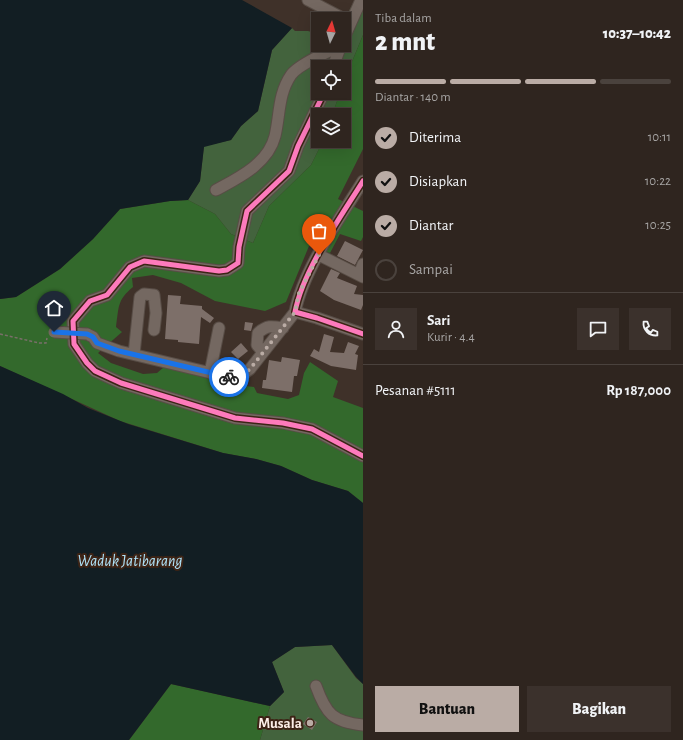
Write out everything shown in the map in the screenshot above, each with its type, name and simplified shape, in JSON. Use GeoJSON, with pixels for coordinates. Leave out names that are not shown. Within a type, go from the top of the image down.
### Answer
{"type":"FeatureCollection","features":[{"type":"Feature","properties":{"kind":"street"},"geometry":{"type":"LineString","coordinates":[[308,0],[331,12]]}},
{"type":"Feature","properties":{"kind":"street"},"geometry":{"type":"LineString","coordinates":[[351,18],[361,0]]}},
{"type":"Feature","properties":{"kind":"street"},"geometry":{"type":"LineString","coordinates":[[216,190],[245,174],[261,161],[274,138],[281,97],[292,74],[302,66],[326,52]]}},
{"type":"Feature","properties":{"kind":"street"},"geometry":{"type":"LineString","coordinates":[[321,100],[298,146],[289,171],[247,211],[241,235],[238,263],[227,270],[218,271],[144,261],[130,267],[108,295],[90,301],[73,321],[74,344],[95,371],[121,384],[235,418],[312,429],[363,456]]}},
{"type":"Feature","properties":{"kind":"street"},"geometry":{"type":"LineString","coordinates":[[54,332],[87,334],[93,337],[97,343],[134,354],[232,378],[241,376],[250,369],[295,312],[299,293],[319,255],[363,181]]}},
{"type":"Feature","properties":{"kind":"street"},"geometry":{"type":"LineString","coordinates":[[319,255],[362,272]]}},
{"type":"Feature","properties":{"kind":"street"},"geometry":{"type":"LineString","coordinates":[[134,354],[140,297],[144,294],[154,295],[156,300],[154,330]]}},
{"type":"Feature","properties":{"kind":"street"},"geometry":{"type":"LineString","coordinates":[[295,312],[363,334]]}},
{"type":"Feature","properties":{"kind":"street"},"geometry":{"type":"LineString","coordinates":[[263,352],[258,345],[258,332],[265,327],[270,326],[283,328]]}},
{"type":"Feature","properties":{"kind":"street"},"geometry":{"type":"LineString","coordinates":[[210,373],[219,328]]}},
{"type":"Feature","properties":{"kind":"street"},"geometry":{"type":"LineString","coordinates":[[316,686],[323,705],[331,716],[342,722],[363,725]]}},
{"type":"Feature","properties":{"kind":"path"},"geometry":{"type":"LineString","coordinates":[[0,334],[44,344],[54,332]]}},
{"type":"Feature","properties":{"kind":"green space"},"geometry":{"type":"Polygon","coordinates":[[[355,0],[363,0],[363,35],[351,64],[351,60],[311,60],[311,100],[337,100],[335,108],[311,108],[311,148],[320,148],[311,165],[269,206],[253,243],[231,234],[215,214],[188,200],[200,181],[204,146],[231,140],[241,126],[258,111],[272,50],[292,28],[295,31],[311,32],[311,52],[351,52],[351,12],[348,12],[355,0]]]}},
{"type":"Feature","properties":{"kind":"green space"},"geometry":{"type":"Polygon","coordinates":[[[363,35],[363,149],[338,199],[363,211],[363,237],[361,241],[340,234],[330,253],[309,246],[286,302],[265,311],[215,301],[181,283],[153,275],[132,278],[133,287],[121,300],[118,309],[116,327],[122,332],[98,353],[111,363],[143,374],[157,373],[164,367],[228,384],[254,387],[257,393],[288,399],[299,395],[304,373],[310,362],[338,381],[333,397],[363,408],[363,503],[348,491],[312,480],[281,466],[256,459],[223,453],[120,421],[0,366],[0,299],[16,297],[60,269],[93,239],[120,209],[170,201],[188,200],[215,214],[231,234],[253,243],[269,206],[311,165],[320,148],[351,148],[351,108],[335,108],[337,100],[351,100],[351,64],[363,35]]]}},
{"type":"Feature","properties":{"kind":"green space"},"geometry":{"type":"Polygon","coordinates":[[[332,645],[356,678],[363,684],[363,740],[260,740],[270,706],[284,692],[272,662],[295,647],[332,645]]]}},
{"type":"Feature","properties":{"kind":"green space"},"geometry":{"type":"Polygon","coordinates":[[[171,684],[270,706],[260,740],[129,740],[171,684]]]}},
{"type":"Feature","properties":{"kind":"water"},"geometry":{"type":"Polygon","coordinates":[[[0,0],[242,0],[292,28],[272,50],[258,111],[241,126],[231,140],[204,147],[200,181],[188,200],[170,201],[120,209],[93,239],[60,269],[16,297],[0,299],[0,0]]]}},
{"type":"Feature","properties":{"kind":"water","name":"Waduk Jatibarang"},"geometry":{"type":"Polygon","coordinates":[[[0,366],[63,394],[88,408],[128,424],[223,453],[256,459],[281,466],[312,480],[348,491],[363,503],[363,684],[332,645],[295,647],[272,662],[284,692],[270,706],[171,684],[129,740],[0,740],[0,366]]]}},
{"type":"Feature","properties":{"kind":"building"},"geometry":{"type":"Polygon","coordinates":[[[345,241],[363,250],[355,265],[337,256],[345,241]]]}},
{"type":"Feature","properties":{"kind":"building"},"geometry":{"type":"Polygon","coordinates":[[[331,269],[340,273],[337,278],[357,286],[354,294],[363,295],[363,305],[361,310],[334,300],[320,291],[331,269]]]}},
{"type":"Feature","properties":{"kind":"building"},"geometry":{"type":"Polygon","coordinates":[[[168,295],[181,296],[180,304],[202,306],[202,309],[214,318],[210,323],[201,317],[199,344],[165,339],[168,295]]]}},
{"type":"Feature","properties":{"kind":"building"},"geometry":{"type":"Polygon","coordinates":[[[245,322],[253,323],[251,331],[244,330],[245,322]]]}},
{"type":"Feature","properties":{"kind":"building"},"geometry":{"type":"Polygon","coordinates":[[[324,334],[334,337],[330,352],[344,353],[348,342],[359,346],[355,354],[358,355],[356,370],[331,366],[310,356],[314,349],[319,352],[324,334]]]}},
{"type":"Feature","properties":{"kind":"building"},"geometry":{"type":"Polygon","coordinates":[[[241,343],[248,351],[238,359],[231,352],[241,343]]]}},
{"type":"Feature","properties":{"kind":"building"},"geometry":{"type":"Polygon","coordinates":[[[282,357],[300,360],[297,376],[294,376],[292,392],[262,388],[263,380],[266,380],[269,360],[281,362],[282,357]]]}},
{"type":"Feature","properties":{"kind":"building","name":"Musala"},"geometry":{"type":"Polygon","coordinates":[[[308,717],[317,722],[312,730],[303,724],[308,717]]]}},
{"type":"Feature","properties":{"kind":"cycle path"},"geometry":{"type":"LineString","coordinates":[[321,100],[298,146],[289,171],[247,211],[239,247],[238,263],[227,270],[219,271],[144,261],[130,267],[107,295],[90,301],[73,321],[74,344],[87,363],[95,371],[121,383],[235,418],[283,423],[312,429],[363,456]]}},
{"type":"Feature","properties":{"kind":"cycle path"},"geometry":{"type":"LineString","coordinates":[[363,181],[333,228],[314,262],[299,296],[295,312],[363,334]]}},
{"type":"Feature","properties":{"kind":"way so far"},"geometry":{"type":"LineString","coordinates":[[229,377],[232,378],[241,376],[250,369],[295,312],[299,293],[319,255]]}},
{"type":"Feature","properties":{"kind":"place","name":"Musala"},"geometry":{"type":"Point","coordinates":[310,723]}},
{"type":"Feature","properties":{"kind":"route"},"geometry":{"type":"LineString","coordinates":[[54,332],[87,334],[93,337],[97,343],[119,351],[229,377]]}}]}
